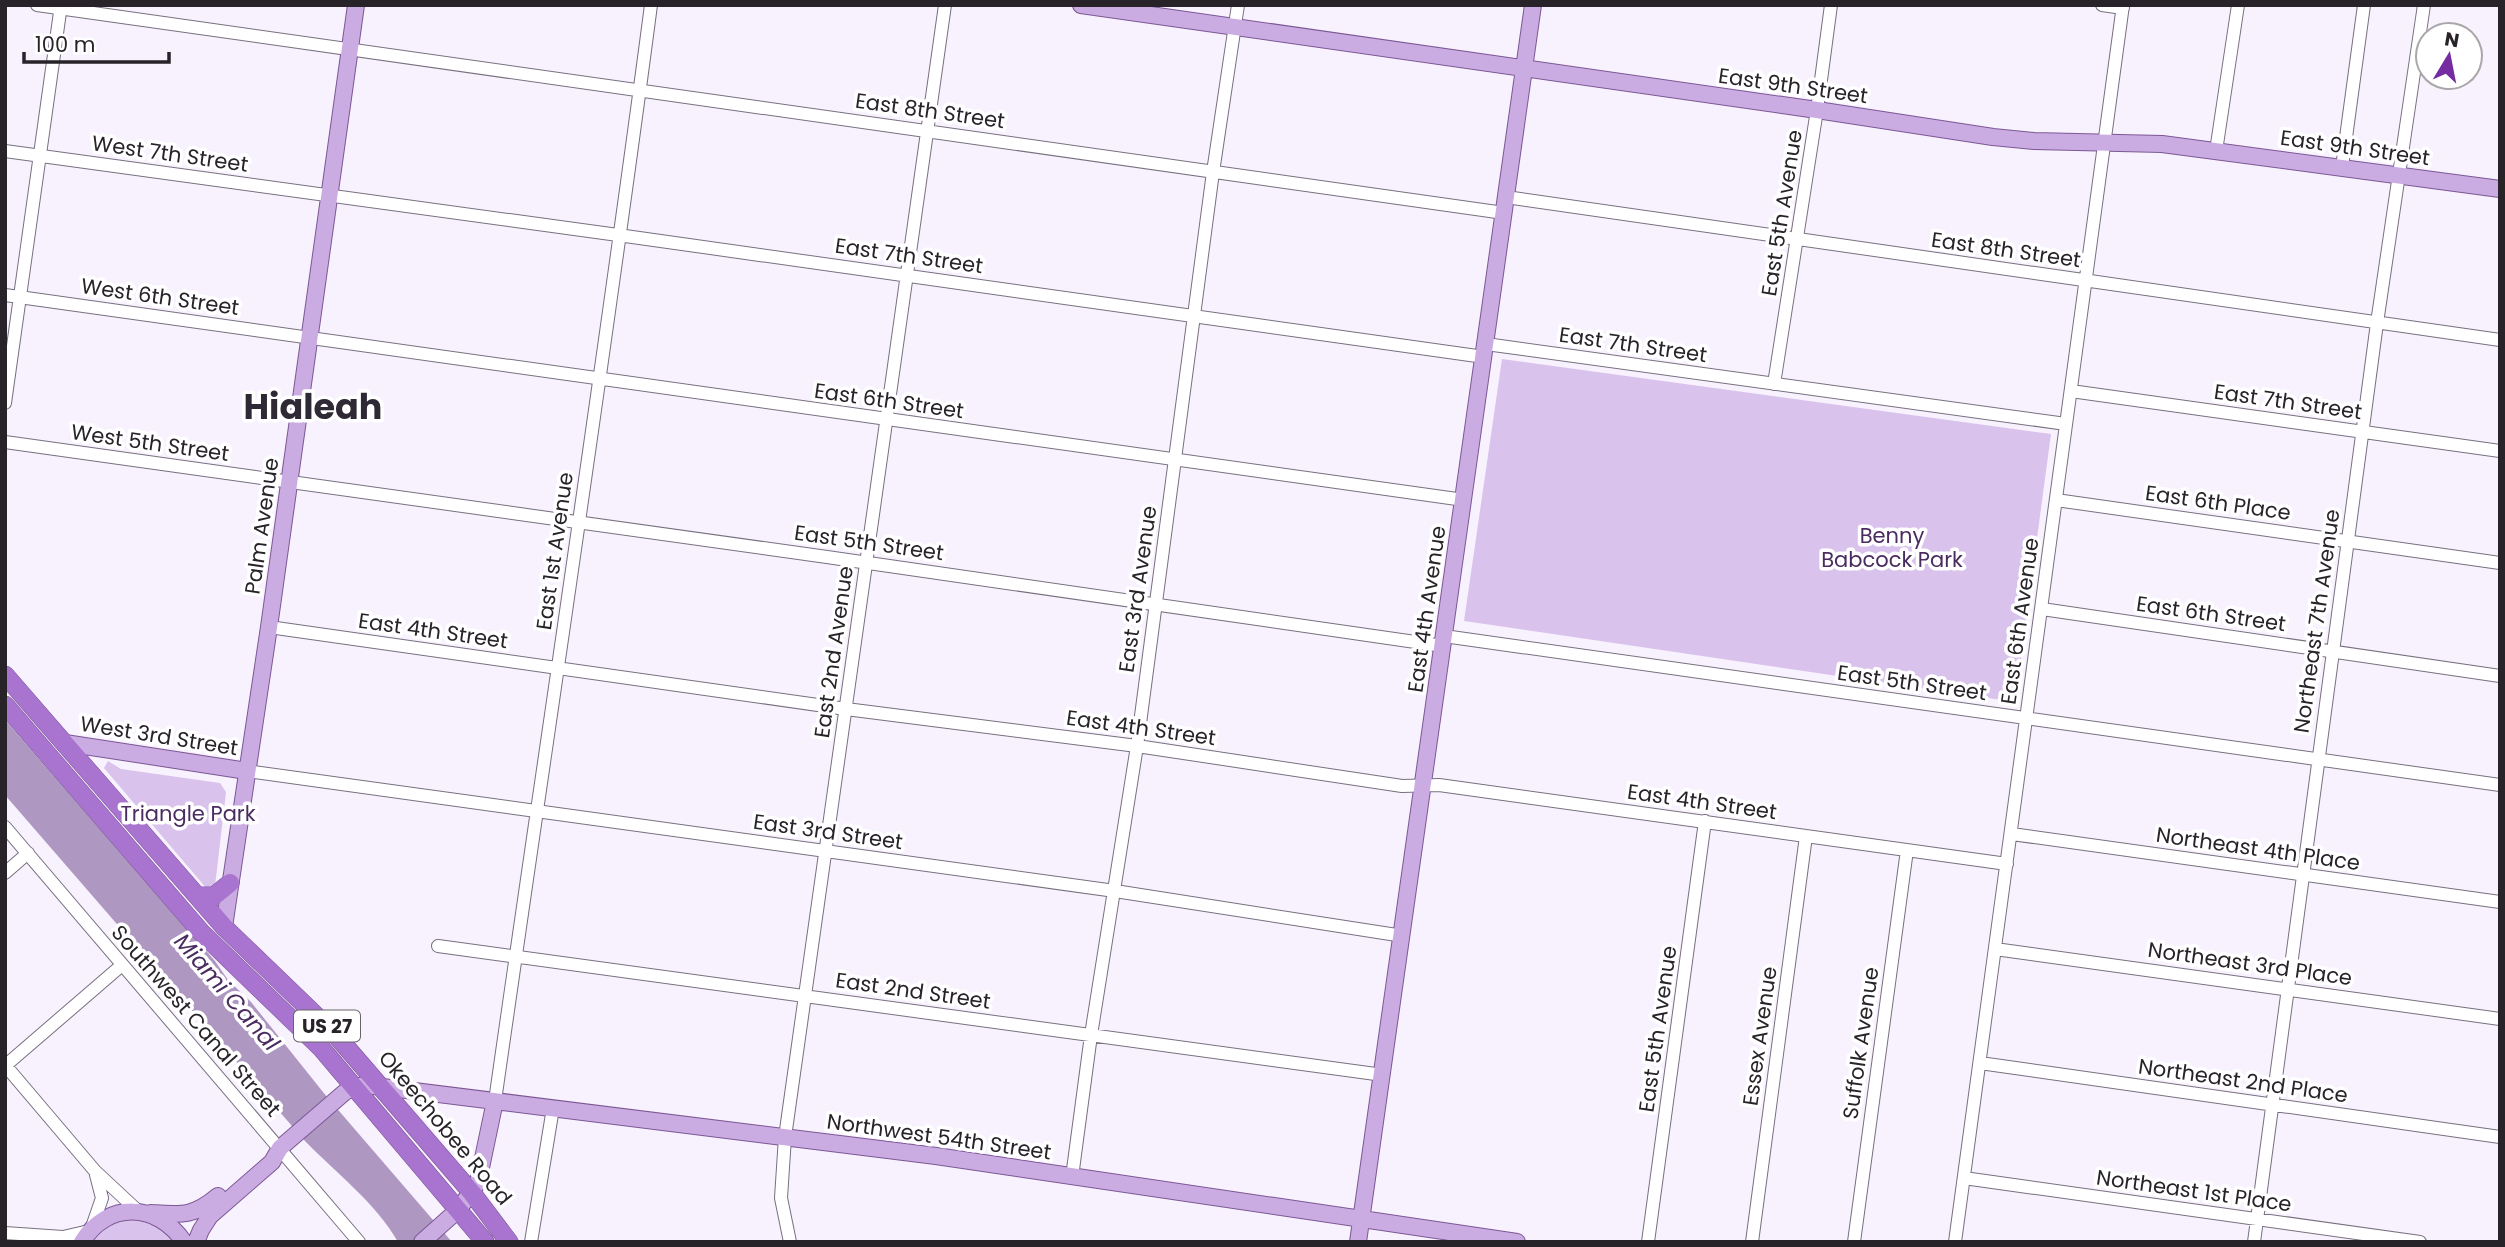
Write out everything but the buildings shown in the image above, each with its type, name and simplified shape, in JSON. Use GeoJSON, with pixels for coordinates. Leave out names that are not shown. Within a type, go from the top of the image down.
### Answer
{"type":"FeatureCollection","features":[{"type":"Feature","properties":{"kind":"highway","name":"Okeechobee Road"},"geometry":{"type":"LineString","coordinates":[[5,674],[224,927],[305,1003],[381,1086],[472,1193],[509,1242]]}},
{"type":"Feature","properties":{"kind":"highway"},"geometry":{"type":"LineString","coordinates":[[5,689],[44,735],[65,743]]}},
{"type":"Feature","properties":{"kind":"highway","name":"Okeechobee Road"},"geometry":{"type":"LineString","coordinates":[[5,705],[178,906],[228,960],[322,1049],[485,1242]]}},
{"type":"Feature","properties":{"kind":"highway"},"geometry":{"type":"LineString","coordinates":[[197,896],[214,896],[230,883]]}},
{"type":"Feature","properties":{"kind":"highway"},"geometry":{"type":"LineString","coordinates":[[224,927],[223,942],[228,960]]}},
{"type":"Feature","properties":{"kind":"main road","name":"Palm Avenue"},"geometry":{"type":"LineString","coordinates":[[224,927],[356,5]]}},
{"type":"Feature","properties":{"kind":"main road","name":"East 9th Street"},"geometry":{"type":"LineString","coordinates":[[1082,5],[1993,137],[2034,141],[2162,144],[2500,189]]}},
{"type":"Feature","properties":{"kind":"main road","name":"East 4th Avenue"},"geometry":{"type":"LineString","coordinates":[[1358,1242],[1533,5]]}},
{"type":"Feature","properties":{"kind":"main road","name":"West 3rd Street"},"geometry":{"type":"LineString","coordinates":[[65,743],[247,771]]}},
{"type":"Feature","properties":{"kind":"main road","name":"Northwest 54th Street"},"geometry":{"type":"LineString","coordinates":[[354,1087],[381,1086],[785,1137],[1517,1242]]}},
{"type":"Feature","properties":{"kind":"main road"},"geometry":{"type":"LineString","coordinates":[[196,1242],[210,1216],[272,1162],[280,1148],[354,1087]]}},
{"type":"Feature","properties":{"kind":"main road"},"geometry":{"type":"LineString","coordinates":[[422,1242],[459,1209],[472,1193],[482,1172],[495,1101]]}},
{"type":"Feature","properties":{"kind":"main road"},"geometry":{"type":"LineString","coordinates":[[87,1233],[111,1216],[145,1212],[178,1215],[197,1212],[265,1154],[280,1148]]}},
{"type":"Feature","properties":{"kind":"main road"},"geometry":{"type":"LineString","coordinates":[[145,1212],[172,1227],[184,1242]]}},
{"type":"Feature","properties":{"kind":"street","name":"East 8th Street"},"geometry":{"type":"LineString","coordinates":[[37,5],[1213,172],[1797,239],[2500,340]]}},
{"type":"Feature","properties":{"kind":"street","name":"East 1st Avenue"},"geometry":{"type":"LineString","coordinates":[[495,1101],[559,668],[650,5]]}},
{"type":"Feature","properties":{"kind":"street","name":"East 2nd Avenue"},"geometry":{"type":"LineString","coordinates":[[790,1242],[781,1198],[785,1137],[945,5]]}},
{"type":"Feature","properties":{"kind":"street","name":"East 3rd Avenue"},"geometry":{"type":"LineString","coordinates":[[1072,1177],[1091,1035],[1137,746],[1213,172],[1238,5]]}},
{"type":"Feature","properties":{"kind":"street","name":"East 5th Avenue"},"geometry":{"type":"LineString","coordinates":[[1774,384],[1831,5]]}},
{"type":"Feature","properties":{"kind":"street"},"geometry":{"type":"LineString","coordinates":[[2102,5],[2123,7]]}},
{"type":"Feature","properties":{"kind":"street"},"geometry":{"type":"LineString","coordinates":[[2216,150],[2238,5]]}},
{"type":"Feature","properties":{"kind":"street"},"geometry":{"type":"LineString","coordinates":[[2342,167],[2364,5]]}},
{"type":"Feature","properties":{"kind":"street","name":"Northeast 7th Avenue"},"geometry":{"type":"LineString","coordinates":[[2254,1242],[2347,540],[2424,5]]}},
{"type":"Feature","properties":{"kind":"street"},"geometry":{"type":"LineString","coordinates":[[5,403],[61,7]]}},
{"type":"Feature","properties":{"kind":"street","name":"East 6th Avenue"},"geometry":{"type":"LineString","coordinates":[[1955,1242],[2123,7]]}},
{"type":"Feature","properties":{"kind":"street","name":"West 7th Street"},"geometry":{"type":"LineString","coordinates":[[5,151],[329,196]]}},
{"type":"Feature","properties":{"kind":"street","name":"East 7th Street"},"geometry":{"type":"LineString","coordinates":[[329,196],[1194,315],[1774,384],[2066,424]]}},
{"type":"Feature","properties":{"kind":"street","name":"West 6th Street"},"geometry":{"type":"LineString","coordinates":[[5,295],[310,338]]}},
{"type":"Feature","properties":{"kind":"street","name":"East 6th Street"},"geometry":{"type":"LineString","coordinates":[[310,338],[1464,500]]}},
{"type":"Feature","properties":{"kind":"street","name":"East 7th Street"},"geometry":{"type":"LineString","coordinates":[[2071,391],[2500,451]]}},
{"type":"Feature","properties":{"kind":"street","name":"West 5th Street"},"geometry":{"type":"LineString","coordinates":[[5,442],[289,482]]}},
{"type":"Feature","properties":{"kind":"street","name":"East 5th Street"},"geometry":{"type":"LineString","coordinates":[[289,482],[1156,604],[2027,718],[2500,785]]}},
{"type":"Feature","properties":{"kind":"street","name":"East 6th Place"},"geometry":{"type":"LineString","coordinates":[[2056,500],[2500,563]]}},
{"type":"Feature","properties":{"kind":"street","name":"East 6th Street"},"geometry":{"type":"LineString","coordinates":[[2042,609],[2500,676]]}},
{"type":"Feature","properties":{"kind":"street","name":"East 4th Street"},"geometry":{"type":"LineString","coordinates":[[269,626],[846,709],[1137,746],[1402,786],[1439,785],[2007,864]]}},
{"type":"Feature","properties":{"kind":"street","name":"East 3rd Street"},"geometry":{"type":"LineString","coordinates":[[247,771],[1115,891],[1402,936]]}},
{"type":"Feature","properties":{"kind":"street","name":"East 5th Avenue"},"geometry":{"type":"LineString","coordinates":[[1648,1242],[1705,821]]}},
{"type":"Feature","properties":{"kind":"street","name":"Southwest Canal Street"},"geometry":{"type":"LineString","coordinates":[[5,827],[358,1241]]}},
{"type":"Feature","properties":{"kind":"street","name":"Northeast 4th Place"},"geometry":{"type":"LineString","coordinates":[[2012,834],[2500,902]]}},
{"type":"Feature","properties":{"kind":"street","name":"Essex Avenue"},"geometry":{"type":"LineString","coordinates":[[1752,1242],[1806,836]]}},
{"type":"Feature","properties":{"kind":"street","name":"Suffolk Avenue"},"geometry":{"type":"LineString","coordinates":[[1854,1242],[1907,850]]}},
{"type":"Feature","properties":{"kind":"street"},"geometry":{"type":"LineString","coordinates":[[5,873],[28,853]]}},
{"type":"Feature","properties":{"kind":"street","name":"East 2nd Street"},"geometry":{"type":"LineString","coordinates":[[438,946],[1383,1074]]}},
{"type":"Feature","properties":{"kind":"street","name":"Northeast 3rd Place"},"geometry":{"type":"LineString","coordinates":[[1995,949],[2500,1019]]}},
{"type":"Feature","properties":{"kind":"street"},"geometry":{"type":"LineString","coordinates":[[122,965],[6,1065],[95,1171],[145,1212]]}},
{"type":"Feature","properties":{"kind":"street","name":"Northeast 2nd Place"},"geometry":{"type":"LineString","coordinates":[[1980,1063],[2500,1137]]}},
{"type":"Feature","properties":{"kind":"street"},"geometry":{"type":"LineString","coordinates":[[531,1242],[553,1108]]}},
{"type":"Feature","properties":{"kind":"street"},"geometry":{"type":"LineString","coordinates":[[5,1233],[63,1237],[87,1233],[102,1198],[95,1171]]}},
{"type":"Feature","properties":{"kind":"street","name":"Northeast 1st Place"},"geometry":{"type":"LineString","coordinates":[[1964,1178],[2420,1242]]}},
{"type":"Feature","properties":{"kind":"green space","name":"Benny Babcock Park"},"geometry":{"type":"Polygon","coordinates":[[[1502,359],[2051,434],[2015,702],[1464,621],[1502,359]]]}},
{"type":"Feature","properties":{"kind":"green space","name":"Triangle Park"},"geometry":{"type":"Polygon","coordinates":[[[108,761],[121,769],[220,783],[226,792],[215,886],[207,889],[104,768],[108,761]]]}},
{"type":"Feature","properties":{"kind":"green space"},"geometry":{"type":"Polygon","coordinates":[[[139,1219],[156,1224],[178,1242],[91,1242],[112,1225],[139,1219]]]}},
{"type":"Feature","properties":{"kind":"water","name":"Miami Canal"},"geometry":{"type":"Polygon","coordinates":[[[5,720],[215,961],[228,980],[251,1002],[327,1097],[452,1242],[398,1242],[379,1214],[305,1141],[5,795],[5,720]]]}},
{"type":"Feature","properties":{"kind":"district","name":"Hialeah"},"geometry":{"type":"Point","coordinates":[313,407]}}]}
